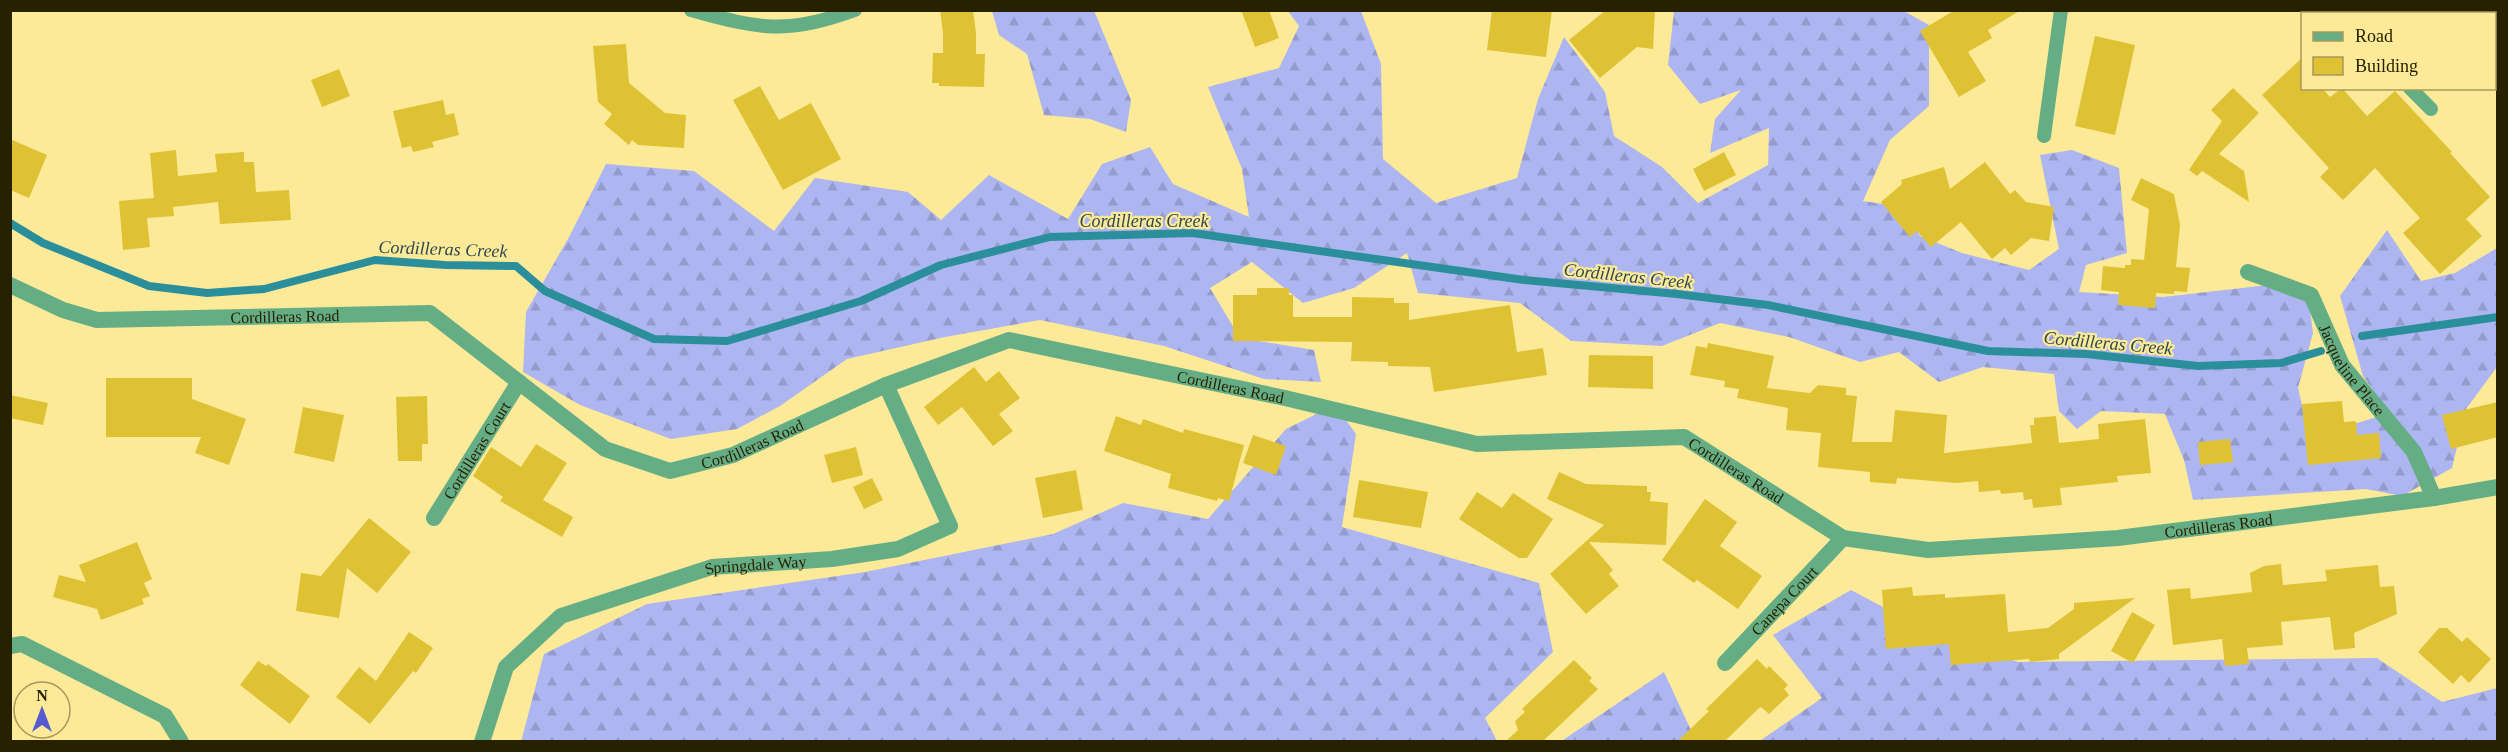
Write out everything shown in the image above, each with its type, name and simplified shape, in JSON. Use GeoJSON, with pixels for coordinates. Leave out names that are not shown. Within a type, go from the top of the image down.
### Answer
{"type":"FeatureCollection","features":[{"type":"Feature","properties":{"kind":"street","name":"Jacqueline Place"},"geometry":{"type":"LineString","coordinates":[[2248,272],[2311,295],[2342,365],[2414,452],[2434,498]]}},
{"type":"Feature","properties":{"kind":"street","name":"Cordilleras Road"},"geometry":{"type":"LineString","coordinates":[[10,285],[63,310],[97,320],[430,313],[605,449],[670,471],[733,455],[886,385],[1009,340],[1285,398],[1477,444],[1684,437],[1843,538],[1928,550],[2118,538],[2434,498],[2498,487]]}},
{"type":"Feature","properties":{"kind":"street","name":"Cordilleras Court"},"geometry":{"type":"LineString","coordinates":[[434,518],[519,382]]}},
{"type":"Feature","properties":{"kind":"street","name":"Springdale Way"},"geometry":{"type":"LineString","coordinates":[[482,741],[506,667],[561,616],[712,567],[832,559],[898,549],[950,526],[886,385]]}},
{"type":"Feature","properties":{"kind":"street","name":"Canepa Court"},"geometry":{"type":"LineString","coordinates":[[1725,663],[1843,538]]}},
{"type":"Feature","properties":{"kind":"street"},"geometry":{"type":"LineString","coordinates":[[10,646],[22,644],[165,716],[181,741]]}},
{"type":"Feature","properties":{"kind":"lane"},"geometry":{"type":"LineString","coordinates":[[691,10],[746,26],[765,28],[786,28],[817,22],[855,10]]}},
{"type":"Feature","properties":{"kind":"lane"},"geometry":{"type":"LineString","coordinates":[[2044,135],[2061,10]]}},
{"type":"Feature","properties":{"kind":"lane"},"geometry":{"type":"LineString","coordinates":[[2412,90],[2431,109]]}},
{"type":"Feature","properties":{"kind":"green space"},"geometry":{"type":"Polygon","coordinates":[[[992,11],[1096,11],[1131,100],[1126,132],[1090,119],[1044,115],[1027,54],[999,35],[992,11]]]}},
{"type":"Feature","properties":{"kind":"green space"},"geometry":{"type":"Polygon","coordinates":[[[1288,11],[1361,11],[1381,64],[1383,159],[1436,203],[1517,178],[1538,99],[1564,37],[1605,92],[1614,136],[1662,167],[1698,203],[1768,165],[1769,128],[1710,153],[1715,119],[1741,90],[1700,104],[1668,65],[1674,11],[1904,11],[1929,25],[1929,106],[1890,140],[1863,201],[1904,207],[1920,236],[1962,253],[2029,270],[2059,249],[2040,155],[2072,150],[2119,168],[2127,253],[2086,265],[2079,292],[2163,297],[2268,285],[2308,294],[2313,333],[2298,388],[2310,438],[2389,413],[2363,376],[2340,296],[2387,230],[2421,281],[2455,273],[2497,248],[2497,367],[2466,409],[2452,468],[2402,496],[2366,489],[2193,500],[2184,460],[2165,414],[2101,411],[2077,429],[2059,411],[2054,374],[1983,367],[1939,382],[1899,352],[1860,362],[1789,337],[1720,323],[1662,346],[1571,341],[1520,303],[1418,293],[1407,253],[1354,288],[1303,303],[1252,262],[1210,288],[1240,338],[1314,350],[1321,382],[1264,379],[1164,346],[1040,320],[945,337],[847,359],[780,406],[737,429],[671,439],[580,405],[523,372],[526,312],[569,237],[606,164],[694,171],[774,231],[815,178],[908,192],[941,220],[989,175],[1068,219],[1102,164],[1150,147],[1173,184],[1249,217],[1242,169],[1208,87],[1279,68],[1299,26],[1288,11]]]}},
{"type":"Feature","properties":{"kind":"green space"},"geometry":{"type":"Polygon","coordinates":[[[1335,405],[1356,434],[1342,527],[1539,583],[1553,652],[1485,718],[1497,741],[521,742],[544,654],[647,604],[865,572],[1053,534],[1123,503],[1208,519],[1286,429],[1335,405]]]}},
{"type":"Feature","properties":{"kind":"green space"},"geometry":{"type":"Polygon","coordinates":[[[1851,590],[1911,622],[2018,662],[2377,658],[2442,702],[2497,688],[2497,741],[1758,742],[1822,698],[1773,635],[1851,590]]]}},
{"type":"Feature","properties":{"kind":"green space"},"geometry":{"type":"Polygon","coordinates":[[[1664,672],[1696,741],[1560,742],[1664,672]]]}},
{"type":"Feature","properties":{"kind":"building"},"geometry":{"type":"Polygon","coordinates":[[[940,10],[973,10],[976,54],[985,54],[984,87],[939,86],[939,83],[932,83],[933,53],[943,53],[940,10]]]}},
{"type":"Feature","properties":{"kind":"building"},"geometry":{"type":"Polygon","coordinates":[[[1241,10],[1269,10],[1279,38],[1255,47],[1241,10]]]}},
{"type":"Feature","properties":{"kind":"building"},"geometry":{"type":"Polygon","coordinates":[[[1492,10],[1552,10],[1546,57],[1487,50],[1492,10]]]}},
{"type":"Feature","properties":{"kind":"building"},"geometry":{"type":"Polygon","coordinates":[[[1606,10],[1655,10],[1653,49],[1637,47],[1600,78],[1569,40],[1606,10]]]}},
{"type":"Feature","properties":{"kind":"building"},"geometry":{"type":"Polygon","coordinates":[[[1955,10],[2021,10],[1988,30],[1992,38],[1968,52],[1986,81],[1959,97],[1920,31],[1955,10]]]}},
{"type":"Feature","properties":{"kind":"building"},"geometry":{"type":"Polygon","coordinates":[[[2095,36],[2135,45],[2115,135],[2075,126],[2095,36]]]}},
{"type":"Feature","properties":{"kind":"building"},"geometry":{"type":"Polygon","coordinates":[[[626,44],[629,83],[665,113],[686,115],[684,148],[638,145],[632,140],[629,145],[604,124],[612,114],[598,102],[593,46],[626,44]]]}},
{"type":"Feature","properties":{"kind":"building"},"geometry":{"type":"Polygon","coordinates":[[[2301,59],[2301,90],[2324,90],[2330,97],[2339,90],[2344,90],[2367,116],[2395,91],[2490,197],[2466,219],[2482,236],[2440,274],[2403,233],[2420,218],[2375,168],[2343,200],[2320,177],[2329,168],[2262,95],[2301,59]]]}},
{"type":"Feature","properties":{"kind":"building"},"geometry":{"type":"Polygon","coordinates":[[[339,69],[350,96],[322,107],[311,80],[339,69]]]}},
{"type":"Feature","properties":{"kind":"building"},"geometry":{"type":"Polygon","coordinates":[[[760,86],[779,120],[811,103],[841,159],[783,190],[733,100],[760,86]]]}},
{"type":"Feature","properties":{"kind":"building"},"geometry":{"type":"Polygon","coordinates":[[[2233,88],[2259,113],[2219,154],[2244,171],[2249,202],[2202,171],[2197,176],[2189,170],[2222,121],[2211,110],[2233,88]]]}},
{"type":"Feature","properties":{"kind":"building"},"geometry":{"type":"Polygon","coordinates":[[[443,100],[446,115],[454,113],[459,135],[432,142],[434,147],[413,152],[411,146],[402,148],[393,111],[443,100]]]}},
{"type":"Feature","properties":{"kind":"building"},"geometry":{"type":"Polygon","coordinates":[[[10,139],[47,155],[29,198],[10,190],[10,139]]]}},
{"type":"Feature","properties":{"kind":"building"},"geometry":{"type":"Polygon","coordinates":[[[176,150],[178,176],[217,172],[215,154],[244,152],[244,162],[254,162],[256,192],[289,190],[291,220],[220,224],[218,202],[173,207],[174,216],[147,218],[150,247],[123,250],[119,201],[154,198],[150,153],[176,150]]]}},
{"type":"Feature","properties":{"kind":"building"},"geometry":{"type":"Polygon","coordinates":[[[1724,152],[1736,175],[1704,191],[1693,169],[1724,152]]]}},
{"type":"Feature","properties":{"kind":"building"},"geometry":{"type":"Polygon","coordinates":[[[1985,162],[2010,194],[2015,190],[2026,202],[2054,207],[2049,241],[2031,238],[2011,255],[2005,248],[1992,259],[1961,222],[1931,247],[1917,231],[1910,237],[1881,202],[1902,184],[1901,180],[1944,167],[1950,189],[1985,162]]]}},
{"type":"Feature","properties":{"kind":"building"},"geometry":{"type":"Polygon","coordinates":[[[2141,178],[2174,194],[2180,225],[2176,267],[2190,268],[2187,292],[2156,293],[2155,308],[2118,305],[2119,292],[2101,290],[2103,266],[2125,268],[2125,265],[2131,265],[2131,259],[2144,260],[2149,209],[2131,200],[2141,178]]]}},
{"type":"Feature","properties":{"kind":"building"},"geometry":{"type":"Polygon","coordinates":[[[1257,288],[1289,288],[1289,295],[1293,295],[1293,317],[1352,317],[1352,297],[1394,298],[1394,303],[1409,303],[1409,320],[1510,305],[1517,352],[1543,348],[1547,375],[1434,392],[1430,367],[1388,366],[1388,362],[1351,361],[1352,342],[1233,341],[1233,295],[1257,295],[1257,288]]]}},
{"type":"Feature","properties":{"kind":"building"},"geometry":{"type":"Polygon","coordinates":[[[1708,343],[1774,356],[1767,388],[1810,393],[1818,385],[1846,388],[1846,395],[1857,396],[1852,442],[1892,442],[1895,410],[1947,415],[1944,453],[2032,443],[2030,425],[2034,425],[2034,418],[2056,416],[2059,443],[2099,439],[2098,424],[2145,419],[2151,473],[2117,476],[2118,482],[2060,488],[2062,505],[2033,508],[2032,499],[2024,500],[2023,492],[2001,494],[2000,490],[1979,492],[1978,481],[1957,483],[1897,478],[1896,484],[1870,482],[1870,472],[1818,467],[1821,433],[1786,430],[1788,408],[1737,398],[1739,389],[1724,387],[1725,381],[1690,375],[1696,346],[1707,348],[1708,343]]]}},
{"type":"Feature","properties":{"kind":"building"},"geometry":{"type":"Polygon","coordinates":[[[1589,355],[1653,356],[1653,389],[1588,387],[1589,355]]]}},
{"type":"Feature","properties":{"kind":"building"},"geometry":{"type":"Polygon","coordinates":[[[974,367],[986,382],[999,371],[1020,398],[999,414],[1013,431],[993,446],[962,407],[938,425],[924,407],[974,367]]]}},
{"type":"Feature","properties":{"kind":"building"},"geometry":{"type":"Polygon","coordinates":[[[106,378],[192,378],[192,399],[246,419],[229,465],[195,453],[201,437],[106,437],[106,378]]]}},
{"type":"Feature","properties":{"kind":"building"},"geometry":{"type":"Polygon","coordinates":[[[10,395],[48,403],[43,425],[10,418],[10,395]]]}},
{"type":"Feature","properties":{"kind":"building"},"geometry":{"type":"Polygon","coordinates":[[[427,396],[428,444],[422,444],[422,461],[398,461],[396,397],[427,396]]]}},
{"type":"Feature","properties":{"kind":"building"},"geometry":{"type":"Polygon","coordinates":[[[2342,401],[2344,422],[2356,421],[2357,435],[2379,433],[2381,458],[2308,465],[2302,404],[2342,401]]]}},
{"type":"Feature","properties":{"kind":"building"},"geometry":{"type":"Polygon","coordinates":[[[2498,402],[2498,437],[2451,449],[2442,415],[2498,402]]]}},
{"type":"Feature","properties":{"kind":"building"},"geometry":{"type":"Polygon","coordinates":[[[303,407],[344,415],[334,462],[294,453],[303,407]]]}},
{"type":"Feature","properties":{"kind":"building"},"geometry":{"type":"Polygon","coordinates":[[[1116,416],[1141,425],[1143,419],[1183,433],[1184,429],[1244,445],[1229,501],[1218,498],[1217,501],[1168,488],[1171,474],[1104,451],[1116,416]]]}},
{"type":"Feature","properties":{"kind":"building"},"geometry":{"type":"Polygon","coordinates":[[[1253,435],[1286,446],[1276,475],[1243,463],[1253,435]]]}},
{"type":"Feature","properties":{"kind":"building"},"geometry":{"type":"Polygon","coordinates":[[[2230,439],[2233,462],[2200,465],[2198,442],[2230,439]]]}},
{"type":"Feature","properties":{"kind":"building"},"geometry":{"type":"Polygon","coordinates":[[[536,444],[567,463],[543,500],[573,517],[562,537],[500,501],[503,497],[473,476],[491,447],[521,467],[536,444]]]}},
{"type":"Feature","properties":{"kind":"building"},"geometry":{"type":"Polygon","coordinates":[[[856,447],[863,475],[832,483],[824,455],[856,447]]]}},
{"type":"Feature","properties":{"kind":"building"},"geometry":{"type":"Polygon","coordinates":[[[1076,470],[1083,510],[1043,518],[1035,478],[1076,470]]]}},
{"type":"Feature","properties":{"kind":"building"},"geometry":{"type":"Polygon","coordinates":[[[1559,472],[1586,484],[1647,486],[1647,492],[1651,492],[1650,501],[1668,503],[1666,545],[1589,542],[1613,570],[1609,574],[1619,586],[1586,614],[1550,574],[1604,525],[1547,499],[1559,472]]]}},
{"type":"Feature","properties":{"kind":"building"},"geometry":{"type":"Polygon","coordinates":[[[872,478],[883,500],[864,509],[853,487],[872,478]]]}},
{"type":"Feature","properties":{"kind":"building"},"geometry":{"type":"Polygon","coordinates":[[[1359,480],[1428,492],[1421,528],[1353,517],[1359,480]]]}},
{"type":"Feature","properties":{"kind":"building"},"geometry":{"type":"Polygon","coordinates":[[[1477,492],[1502,508],[1513,493],[1553,519],[1527,558],[1519,558],[1459,519],[1477,492]]]}},
{"type":"Feature","properties":{"kind":"building"},"geometry":{"type":"Polygon","coordinates":[[[1705,499],[1737,522],[1720,546],[1762,576],[1738,609],[1697,580],[1694,583],[1662,560],[1705,499]]]}},
{"type":"Feature","properties":{"kind":"building"},"geometry":{"type":"Polygon","coordinates":[[[369,518],[411,552],[377,593],[347,568],[339,618],[296,611],[301,573],[321,576],[369,518]]]}},
{"type":"Feature","properties":{"kind":"building"},"geometry":{"type":"Polygon","coordinates":[[[137,542],[152,579],[144,583],[150,596],[142,599],[144,604],[101,620],[97,609],[53,597],[59,575],[86,582],[79,565],[137,542]]]}},
{"type":"Feature","properties":{"kind":"building"},"geometry":{"type":"Polygon","coordinates":[[[2281,564],[2283,585],[2327,581],[2325,570],[2378,565],[2380,587],[2394,586],[2397,614],[2354,633],[2355,648],[2334,650],[2330,617],[2281,622],[2283,645],[2247,648],[2249,664],[2225,666],[2222,639],[2173,645],[2167,590],[2190,588],[2191,599],[2252,592],[2250,573],[2264,566],[2281,564]]]}},
{"type":"Feature","properties":{"kind":"building"},"geometry":{"type":"Polygon","coordinates":[[[1912,587],[1913,596],[1945,594],[1945,598],[2005,594],[2008,632],[2048,628],[2074,609],[2074,603],[2135,598],[2059,654],[2059,659],[1951,665],[1949,644],[1886,649],[1882,590],[1912,587]]]}},
{"type":"Feature","properties":{"kind":"building"},"geometry":{"type":"Polygon","coordinates":[[[2132,612],[2155,625],[2133,663],[2111,651],[2132,612]]]}},
{"type":"Feature","properties":{"kind":"building"},"geometry":{"type":"Polygon","coordinates":[[[2439,628],[2447,628],[2462,642],[2467,637],[2491,659],[2469,683],[2461,675],[2453,684],[2418,652],[2439,628]]]}},
{"type":"Feature","properties":{"kind":"building"},"geometry":{"type":"Polygon","coordinates":[[[409,632],[433,648],[416,673],[413,671],[370,724],[336,697],[359,667],[376,681],[409,632]]]}},
{"type":"Feature","properties":{"kind":"building"},"geometry":{"type":"Polygon","coordinates":[[[1757,659],[1767,669],[1769,666],[1788,685],[1784,689],[1789,695],[1769,714],[1761,707],[1758,709],[1725,741],[1678,741],[1709,711],[1706,709],[1757,659]]]}},
{"type":"Feature","properties":{"kind":"building"},"geometry":{"type":"Polygon","coordinates":[[[1574,660],[1592,678],[1589,681],[1598,689],[1543,741],[1506,741],[1518,730],[1515,721],[1525,712],[1522,709],[1574,660]]]}},
{"type":"Feature","properties":{"kind":"building"},"geometry":{"type":"Polygon","coordinates":[[[258,661],[266,666],[268,664],[310,696],[290,724],[240,685],[258,661]]]}},
{"type":"Feature","properties":{"kind":"waterway","name":"Cordilleras Creek"},"geometry":{"type":"LineString","coordinates":[[10,223],[43,243],[149,286],[207,293],[264,289],[375,260],[445,265],[516,266],[545,291],[654,339],[727,341],[861,301],[941,265],[1050,237],[1193,233],[1524,280],[1768,305],[1988,351],[2086,354],[2198,366],[2281,363],[2321,351]]}},
{"type":"Feature","properties":{"kind":"waterway","name":"Cordilleras Creek"},"geometry":{"type":"LineString","coordinates":[[2362,336],[2498,317]]}}]}
